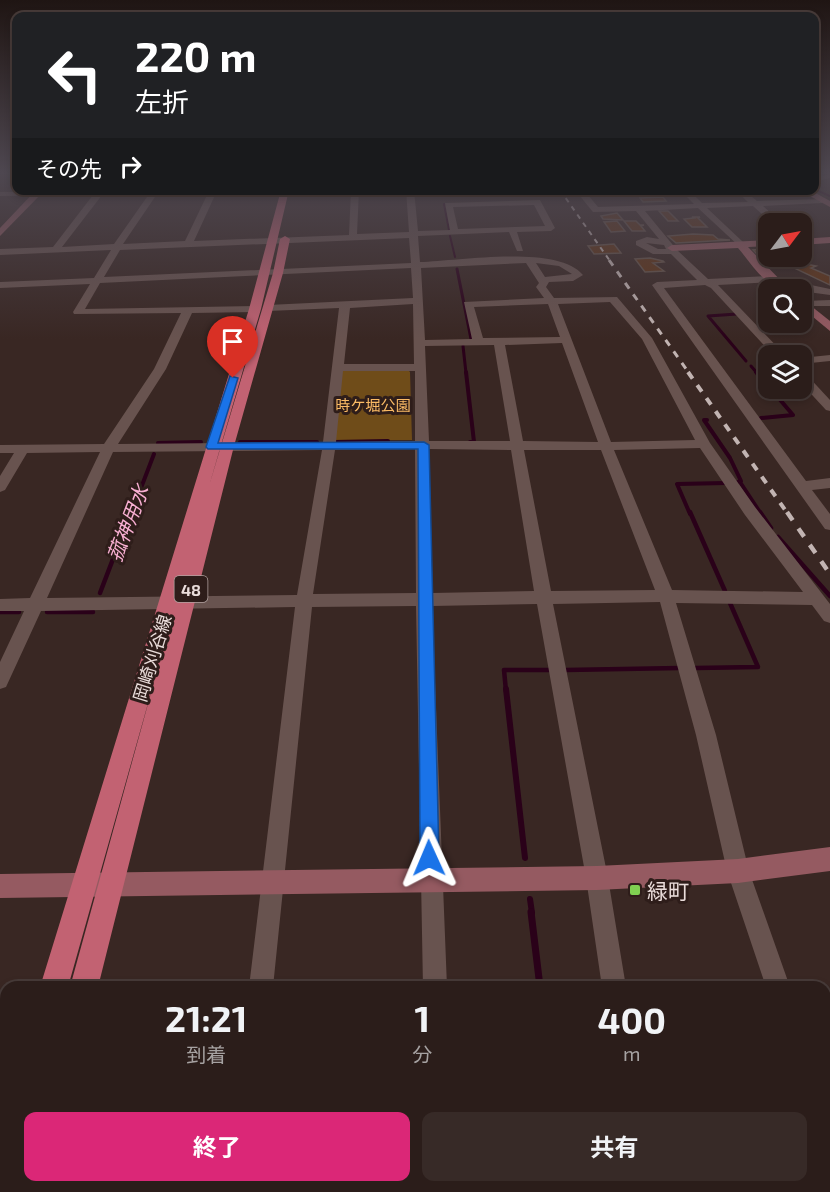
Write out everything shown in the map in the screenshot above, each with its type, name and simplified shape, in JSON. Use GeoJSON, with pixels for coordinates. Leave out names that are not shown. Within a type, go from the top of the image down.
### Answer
{"type":"FeatureCollection","features":[{"type":"Feature","properties":{"kind":"main road","name":"岡崎刈谷線"},"geometry":{"type":"LineString","coordinates":[[279,240],[280,228]]}},
{"type":"Feature","properties":{"kind":"main road","name":"岡崎刈谷線"},"geometry":{"type":"LineString","coordinates":[[86,981],[178,603],[283,228]]}},
{"type":"Feature","properties":{"kind":"main road","name":"岡崎刈谷線"},"geometry":{"type":"LineString","coordinates":[[56,981],[83,884],[178,603]]}},
{"type":"Feature","properties":{"kind":"street"},"geometry":{"type":"LineString","coordinates":[[56,249],[72,228]]}},
{"type":"Feature","properties":{"kind":"street"},"geometry":{"type":"LineString","coordinates":[[130,228],[78,312],[187,312],[418,301]]}},
{"type":"Feature","properties":{"kind":"street"},"geometry":{"type":"LineString","coordinates":[[189,243],[196,228]]}},
{"type":"Feature","properties":{"kind":"street"},"geometry":{"type":"LineString","coordinates":[[353,237],[354,228]]}},
{"type":"Feature","properties":{"kind":"street"},"geometry":{"type":"LineString","coordinates":[[413,228],[424,445],[424,600],[430,881],[435,981]]}},
{"type":"Feature","properties":{"kind":"street"},"geometry":{"type":"LineString","coordinates":[[454,228],[455,233]]}},
{"type":"Feature","properties":{"kind":"street"},"geometry":{"type":"LineString","coordinates":[[0,252],[551,228]]}},
{"type":"Feature","properties":{"kind":"street"},"geometry":{"type":"LineString","coordinates":[[654,228],[704,282],[714,286],[770,345]]}},
{"type":"Feature","properties":{"kind":"street"},"geometry":{"type":"LineString","coordinates":[[724,228],[771,279]]}},
{"type":"Feature","properties":{"kind":"street"},"geometry":{"type":"LineString","coordinates":[[512,230],[520,249]]}},
{"type":"Feature","properties":{"kind":"street"},"geometry":{"type":"LineString","coordinates":[[812,241],[830,240]]}},
{"type":"Feature","properties":{"kind":"street"},"geometry":{"type":"LineString","coordinates":[[670,247],[758,243]]}},
{"type":"Feature","properties":{"kind":"street"},"geometry":{"type":"LineString","coordinates":[[529,260],[544,283],[542,287],[553,303],[606,446],[666,596],[706,735],[738,871],[776,981]]}},
{"type":"Feature","properties":{"kind":"street"},"geometry":{"type":"LineString","coordinates":[[0,285],[529,260],[564,264],[572,267],[578,275],[573,278],[542,280]]}},
{"type":"Feature","properties":{"kind":"street"},"geometry":{"type":"LineString","coordinates":[[758,280],[657,285],[830,525]]}},
{"type":"Feature","properties":{"kind":"street"},"geometry":{"type":"LineString","coordinates":[[812,288],[830,292]]}},
{"type":"Feature","properties":{"kind":"street"},"geometry":{"type":"LineString","coordinates":[[478,342],[468,304],[553,303],[614,299],[647,338],[704,444],[750,511],[830,615]]}},
{"type":"Feature","properties":{"kind":"street"},"geometry":{"type":"LineString","coordinates":[[812,303],[830,303]]}},
{"type":"Feature","properties":{"kind":"street"},"geometry":{"type":"LineString","coordinates":[[262,981],[304,602],[328,447],[345,304]]}},
{"type":"Feature","properties":{"kind":"street"},"geometry":{"type":"LineString","coordinates":[[812,311],[830,327]]}},
{"type":"Feature","properties":{"kind":"street"},"geometry":{"type":"LineString","coordinates":[[0,681],[109,447],[160,369],[187,312]]}},
{"type":"Feature","properties":{"kind":"street"},"geometry":{"type":"LineString","coordinates":[[419,343],[567,340]]}},
{"type":"Feature","properties":{"kind":"street"},"geometry":{"type":"LineString","coordinates":[[499,343],[543,599],[597,878],[613,981]]}},
{"type":"Feature","properties":{"kind":"street"},"geometry":{"type":"LineString","coordinates":[[812,360],[830,358]]}},
{"type":"Feature","properties":{"kind":"street"},"geometry":{"type":"LineString","coordinates":[[338,368],[420,367]]}},
{"type":"Feature","properties":{"kind":"street"},"geometry":{"type":"LineString","coordinates":[[812,388],[830,407]]}},
{"type":"Feature","properties":{"kind":"street"},"geometry":{"type":"LineString","coordinates":[[0,449],[704,444]]}},
{"type":"Feature","properties":{"kind":"street"},"geometry":{"type":"LineString","coordinates":[[0,487],[23,449]]}},
{"type":"Feature","properties":{"kind":"street"},"geometry":{"type":"LineString","coordinates":[[803,486],[830,483]]}},
{"type":"Feature","properties":{"kind":"street"},"geometry":{"type":"LineString","coordinates":[[0,605],[666,596],[818,599]]}},
{"type":"Feature","properties":{"kind":"street"},"geometry":{"type":"LineString","coordinates":[[0,886],[597,878],[738,871],[830,859]]}},
{"type":"Feature","properties":{"kind":"green space","name":"時ケ堀公園"},"geometry":{"type":"Polygon","coordinates":[[[407,369],[410,372],[412,440],[334,440],[340,371],[407,369]]]}},
{"type":"Feature","properties":{"kind":"building"},"geometry":{"type":"Polygon","coordinates":[[[608,228],[622,228],[625,231],[611,232],[608,228]]]}},
{"type":"Feature","properties":{"kind":"building"},"geometry":{"type":"Polygon","coordinates":[[[629,228],[642,228],[645,231],[632,231],[629,228]]]}},
{"type":"Feature","properties":{"kind":"building"},"geometry":{"type":"Polygon","coordinates":[[[713,235],[718,239],[730,240],[676,243],[668,236],[713,235]]]}},
{"type":"Feature","properties":{"kind":"building"},"geometry":{"type":"Polygon","coordinates":[[[614,244],[621,253],[594,254],[588,246],[614,244]]]}},
{"type":"Feature","properties":{"kind":"building"},"geometry":{"type":"Polygon","coordinates":[[[650,258],[663,261],[653,263],[664,271],[645,272],[635,259],[650,258]]]}},
{"type":"Feature","properties":{"kind":"building"},"geometry":{"type":"Polygon","coordinates":[[[816,266],[811,268],[830,276],[830,285],[792,267],[816,266]]]}},
{"type":"Feature","properties":{"kind":"waterway","name":"菰神用水"},"geometry":{"type":"LineString","coordinates":[[450,236],[455,257]]}},
{"type":"Feature","properties":{"kind":"waterway","name":"菰神用水"},"geometry":{"type":"LineString","coordinates":[[457,269],[471,339]]}},
{"type":"Feature","properties":{"kind":"waterway"},"geometry":{"type":"LineString","coordinates":[[737,314],[708,316],[746,361]]}},
{"type":"Feature","properties":{"kind":"waterway","name":"菰神用水"},"geometry":{"type":"LineString","coordinates":[[463,346],[466,373]]}},
{"type":"Feature","properties":{"kind":"waterway"},"geometry":{"type":"LineString","coordinates":[[751,366],[757,373]]}},
{"type":"Feature","properties":{"kind":"waterway","name":"菰神用水"},"geometry":{"type":"LineString","coordinates":[[466,372],[474,442],[470,442]]}},
{"type":"Feature","properties":{"kind":"waterway"},"geometry":{"type":"LineString","coordinates":[[761,418],[793,415],[779,399]]}},
{"type":"Feature","properties":{"kind":"waterway"},"geometry":{"type":"LineString","coordinates":[[707,420],[704,420],[730,458],[741,481],[738,482]]}},
{"type":"Feature","properties":{"kind":"waterway","name":"菰神用水"},"geometry":{"type":"LineString","coordinates":[[334,442],[388,441]]}},
{"type":"Feature","properties":{"kind":"waterway","name":"菰神用水"},"geometry":{"type":"LineString","coordinates":[[158,443],[201,442]]}},
{"type":"Feature","properties":{"kind":"waterway","name":"菰神用水"},"geometry":{"type":"LineString","coordinates":[[240,442],[317,442]]}},
{"type":"Feature","properties":{"kind":"waterway","name":"菰神用水"},"geometry":{"type":"LineString","coordinates":[[131,514],[154,454]]}},
{"type":"Feature","properties":{"kind":"waterway"},"geometry":{"type":"LineString","coordinates":[[740,482],[761,514]]}},
{"type":"Feature","properties":{"kind":"waterway"},"geometry":{"type":"LineString","coordinates":[[690,514],[677,484],[726,483]]}},
{"type":"Feature","properties":{"kind":"waterway","name":"菰神用水"},"geometry":{"type":"LineString","coordinates":[[100,593],[131,512]]}},
{"type":"Feature","properties":{"kind":"waterway"},"geometry":{"type":"LineString","coordinates":[[690,512],[725,591]]}},
{"type":"Feature","properties":{"kind":"waterway"},"geometry":{"type":"LineString","coordinates":[[760,512],[771,528]]}},
{"type":"Feature","properties":{"kind":"waterway"},"geometry":{"type":"LineString","coordinates":[[778,537],[830,596]]}},
{"type":"Feature","properties":{"kind":"waterway"},"geometry":{"type":"LineString","coordinates":[[696,668],[758,667],[730,603]]}},
{"type":"Feature","properties":{"kind":"waterway","name":"菰神用水"},"geometry":{"type":"LineString","coordinates":[[0,612],[19,612]]}},
{"type":"Feature","properties":{"kind":"waterway","name":"菰神用水"},"geometry":{"type":"LineString","coordinates":[[47,612],[93,612]]}},
{"type":"Feature","properties":{"kind":"waterway"},"geometry":{"type":"LineString","coordinates":[[566,670],[680,668]]}},
{"type":"Feature","properties":{"kind":"waterway"},"geometry":{"type":"LineString","coordinates":[[506,691],[504,670],[551,670]]}},
{"type":"Feature","properties":{"kind":"waterway"},"geometry":{"type":"LineString","coordinates":[[506,689],[525,858]]}},
{"type":"Feature","properties":{"kind":"waterway"},"geometry":{"type":"LineString","coordinates":[[530,899],[532,913]]}},
{"type":"Feature","properties":{"kind":"waterway"},"geometry":{"type":"LineString","coordinates":[[531,912],[539,981]]}},
{"type":"Feature","properties":{"kind":"railway"},"geometry":{"type":"LineString","coordinates":[[586,228],[610,261]]}},
{"type":"Feature","properties":{"kind":"railway"},"geometry":{"type":"LineString","coordinates":[[609,260],[689,373]]}},
{"type":"Feature","properties":{"kind":"railway"},"geometry":{"type":"LineString","coordinates":[[688,372],[788,514]]}},
{"type":"Feature","properties":{"kind":"railway"},"geometry":{"type":"LineString","coordinates":[[787,512],[830,574]]}},
{"type":"Feature","properties":{"kind":"place","name":"緑町"},"geometry":{"type":"Point","coordinates":[635,890]}},
{"type":"Feature","properties":{"kind":"route"},"geometry":{"type":"LineString","coordinates":[[233,378],[212,447],[424,445],[424,600],[429,858]]}}]}
